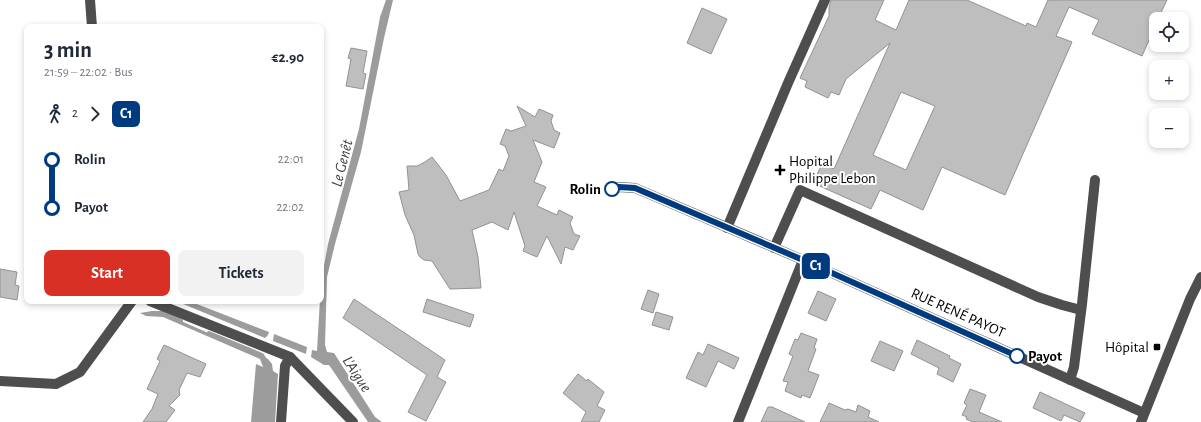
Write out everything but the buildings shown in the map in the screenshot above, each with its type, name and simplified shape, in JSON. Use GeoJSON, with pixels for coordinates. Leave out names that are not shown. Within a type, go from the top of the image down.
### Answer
{"type":"FeatureCollection","features":[{"type":"Feature","properties":{"kind":"street"},"geometry":{"type":"LineString","coordinates":[[90,0],[92,24]]}},
{"type":"Feature","properties":{"kind":"street"},"geometry":{"type":"LineString","coordinates":[[728,228],[788,82],[825,0]]}},
{"type":"Feature","properties":{"kind":"street"},"geometry":{"type":"LineString","coordinates":[[1070,380],[1074,367],[1095,180]]}},
{"type":"Feature","properties":{"kind":"street","name":"RUE RENÉ PAYOT"},"geometry":{"type":"LineString","coordinates":[[612,189],[619,187],[635,188],[803,260],[1070,380],[1143,418]]}},
{"type":"Feature","properties":{"kind":"street"},"geometry":{"type":"LineString","coordinates":[[774,248],[800,190],[1038,297],[1081,310]]}},
{"type":"Feature","properties":{"kind":"street"},"geometry":{"type":"LineString","coordinates":[[738,422],[803,260]]}},
{"type":"Feature","properties":{"kind":"street"},"geometry":{"type":"LineString","coordinates":[[1143,418],[1190,299],[1201,277]]}},
{"type":"Feature","properties":{"kind":"street"},"geometry":{"type":"LineString","coordinates":[[0,381],[56,384],[80,372],[130,304]]}},
{"type":"Feature","properties":{"kind":"street"},"geometry":{"type":"LineString","coordinates":[[158,304],[290,357],[354,422]]}},
{"type":"Feature","properties":{"kind":"street"},"geometry":{"type":"LineString","coordinates":[[281,422],[285,366],[290,357]]}},
{"type":"Feature","properties":{"kind":"shaded area"},"geometry":{"type":"Polygon","coordinates":[[[386,0],[393,0],[361,152],[327,277],[325,345],[327,352],[334,353],[375,417],[382,422],[368,422],[329,365],[324,365],[311,357],[312,350],[317,351],[320,304],[324,304],[324,266],[328,244],[359,129],[380,17],[386,0]]]}},
{"type":"Feature","properties":{"kind":"shaded area"},"geometry":{"type":"Polygon","coordinates":[[[183,304],[197,304],[269,332],[265,338],[183,304]]]}},
{"type":"Feature","properties":{"kind":"shaded area"},"geometry":{"type":"Polygon","coordinates":[[[158,311],[268,359],[272,364],[273,371],[278,374],[275,422],[251,422],[256,364],[263,367],[260,359],[163,317],[146,316],[140,313],[158,311]]]}},
{"type":"Feature","properties":{"kind":"shaded area"},"geometry":{"type":"Polygon","coordinates":[[[274,334],[307,347],[306,354],[273,341],[274,334]]]}},
{"type":"Feature","properties":{"kind":"waterway"},"geometry":{"type":"LineString","coordinates":[[157,313],[162,313],[181,321]]}},
{"type":"Feature","properties":{"kind":"waterway"},"geometry":{"type":"LineString","coordinates":[[209,333],[262,355],[265,360]]}},
{"type":"Feature","properties":{"kind":"bus line","name":"C1"},"geometry":{"type":"LineString","coordinates":[[612,189],[619,187],[635,188],[803,260],[1017,356]]}},
{"type":"Feature","properties":{"kind":"place","name":"Hopital Philippe Lebon"},"geometry":{"type":"Point","coordinates":[780,170]}},
{"type":"Feature","properties":{"kind":"place","name":"Rolin"},"geometry":{"type":"Point","coordinates":[612,189]}},
{"type":"Feature","properties":{"kind":"place","name":"Hôpital"},"geometry":{"type":"Point","coordinates":[1157,347]}},
{"type":"Feature","properties":{"kind":"place","name":"Payot"},"geometry":{"type":"Point","coordinates":[1017,356]}},
{"type":"Feature","properties":{"kind":"water label","name":"Le Genêt"},"geometry":{"type":"Point","coordinates":[342,163]}},
{"type":"Feature","properties":{"kind":"water label","name":"L'Aigue"},"geometry":{"type":"Point","coordinates":[357,374]}}]}
